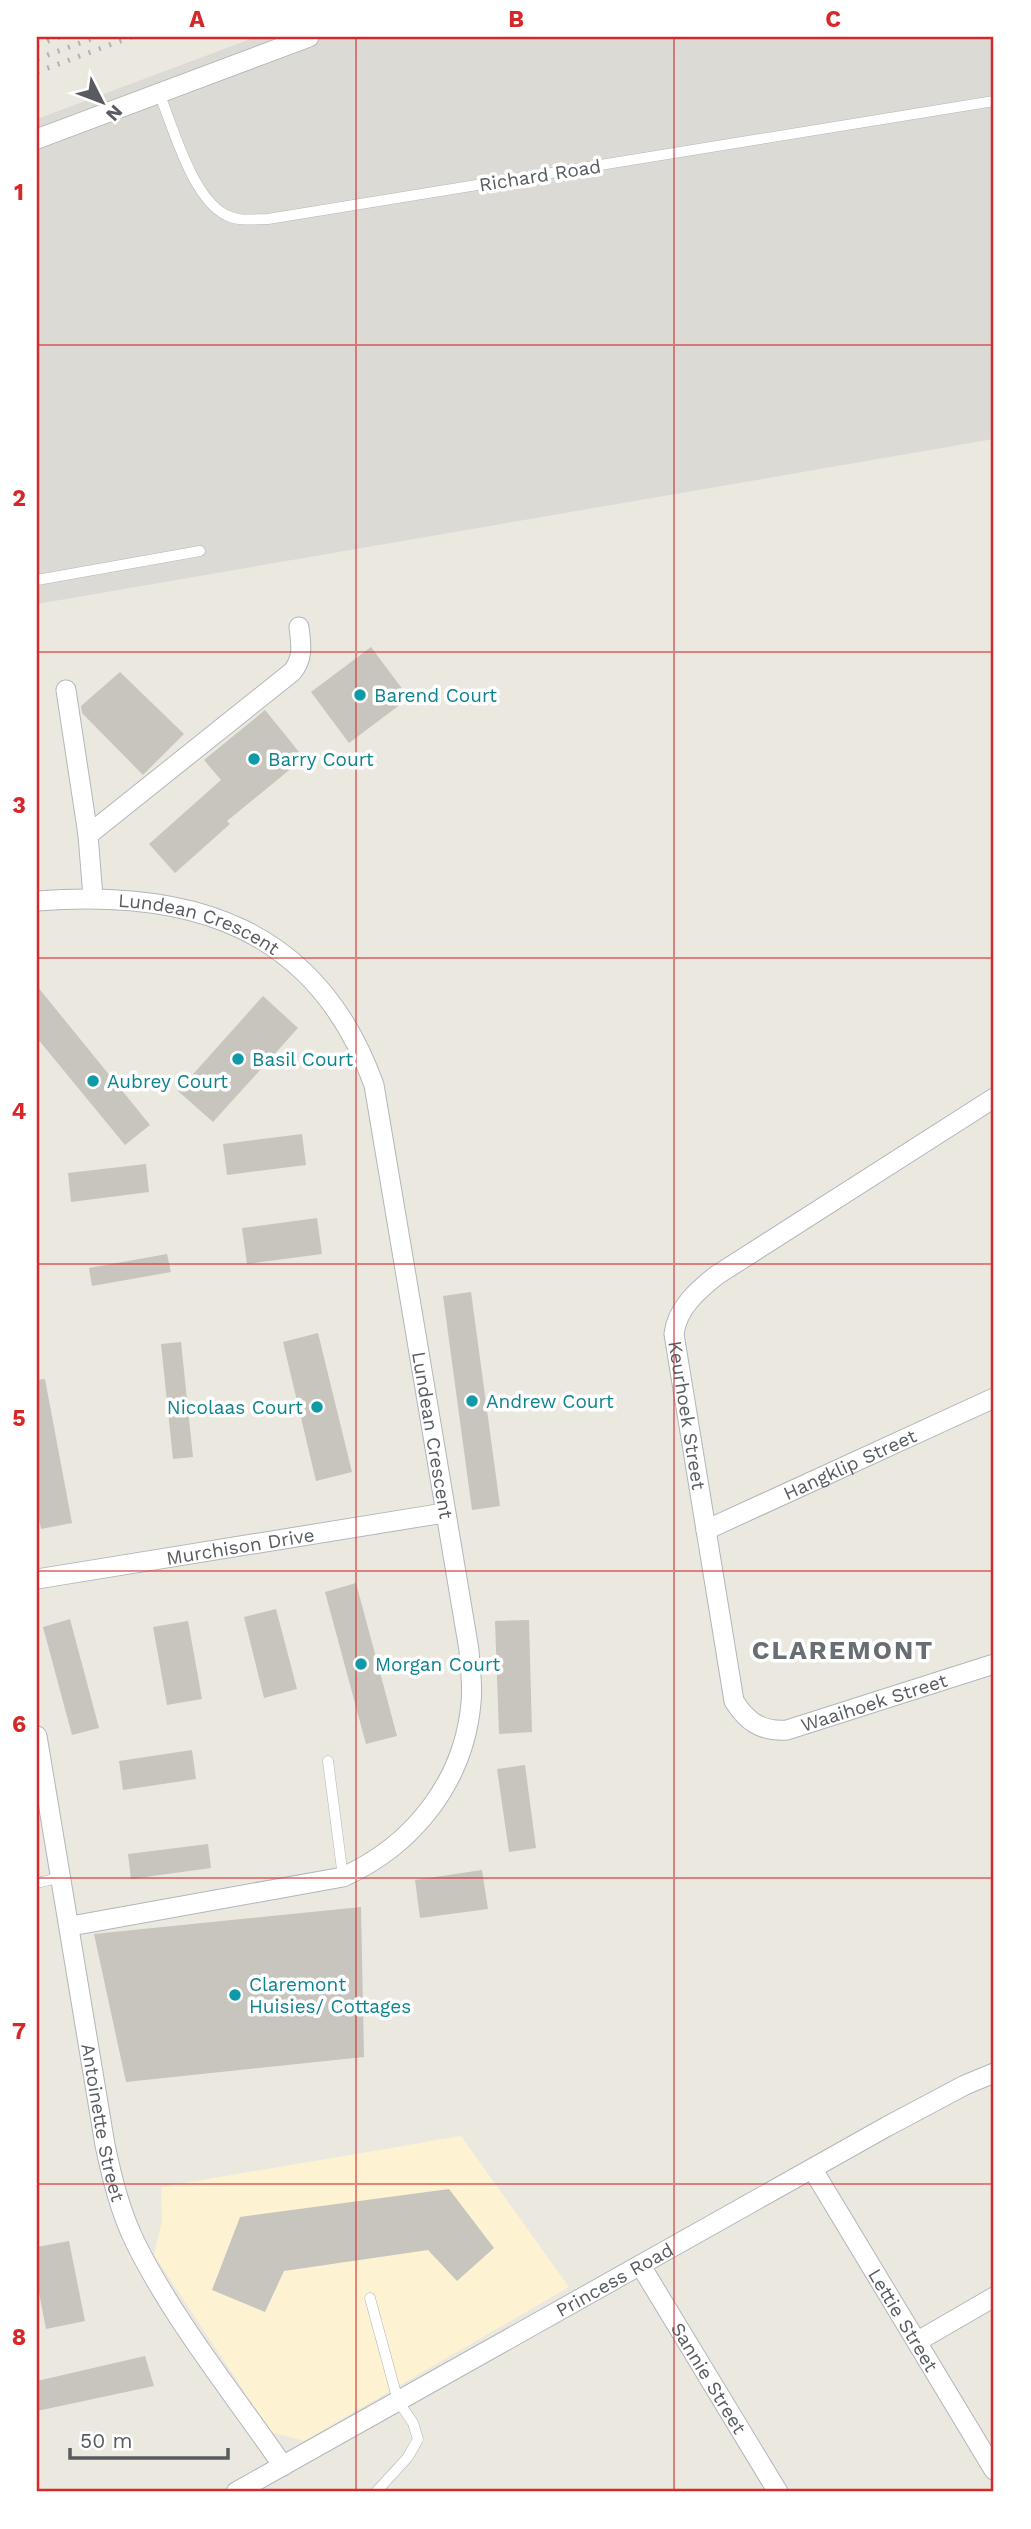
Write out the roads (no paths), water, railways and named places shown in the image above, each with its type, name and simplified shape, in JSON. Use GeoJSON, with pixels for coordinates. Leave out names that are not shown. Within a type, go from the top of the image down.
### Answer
{"type":"FeatureCollection","features":[{"type":"Feature","properties":{"kind":"street"},"geometry":{"type":"LineString","coordinates":[[37,139],[309,37]]}},
{"type":"Feature","properties":{"kind":"street"},"geometry":{"type":"LineString","coordinates":[[88,835],[292,672],[300,660],[302,649],[299,627]]}},
{"type":"Feature","properties":{"kind":"street"},"geometry":{"type":"LineString","coordinates":[[66,690],[88,835],[93,897]]}},
{"type":"Feature","properties":{"kind":"street","name":"Lundean Crescent"},"geometry":{"type":"LineString","coordinates":[[37,901],[93,897],[155,902],[219,918],[280,949],[325,994],[353,1036],[374,1085],[469,1650],[472,1702],[464,1747],[442,1793],[412,1832],[372,1864],[344,1877],[71,1926]]}},
{"type":"Feature","properties":{"kind":"street","name":"Keurhoek Street"},"geometry":{"type":"LineString","coordinates":[[754,1724],[734,1701],[674,1334],[680,1315],[699,1289],[718,1275],[994,1098]]}},
{"type":"Feature","properties":{"kind":"street","name":"Hangklip Street"},"geometry":{"type":"LineString","coordinates":[[706,1530],[994,1398]]}},
{"type":"Feature","properties":{"kind":"street","name":"Murchison Drive"},"geometry":{"type":"LineString","coordinates":[[37,1579],[444,1513]]}},
{"type":"Feature","properties":{"kind":"street","name":"Waaihoek Street"},"geometry":{"type":"LineString","coordinates":[[754,1724],[770,1731],[787,1730],[994,1664]]}},
{"type":"Feature","properties":{"kind":"street","name":"Antoinette Street"},"geometry":{"type":"LineString","coordinates":[[37,1736],[41,1783],[71,1926],[105,2145],[120,2205],[135,2242],[161,2287],[282,2466]]}},
{"type":"Feature","properties":{"kind":"street","name":"Princess Road"},"geometry":{"type":"LineString","coordinates":[[236,2492],[886,2127],[994,2073]]}},
{"type":"Feature","properties":{"kind":"street","name":"Lettie Street"},"geometry":{"type":"LineString","coordinates":[[813,2170],[994,2470]]}},
{"type":"Feature","properties":{"kind":"street","name":"Sannie Street"},"geometry":{"type":"LineString","coordinates":[[641,2266],[778,2492]]}},
{"type":"Feature","properties":{"kind":"street"},"geometry":{"type":"LineString","coordinates":[[918,2341],[994,2297]]}},
{"type":"Feature","properties":{"kind":"lane","name":"Richard Road"},"geometry":{"type":"LineString","coordinates":[[159,93],[200,188],[214,207],[241,220],[268,219],[994,101]]}},
{"type":"Feature","properties":{"kind":"lane"},"geometry":{"type":"LineString","coordinates":[[37,580],[200,551]]}},
{"type":"Feature","properties":{"kind":"lane"},"geometry":{"type":"LineString","coordinates":[[328,1761],[344,1877]]}},
{"type":"Feature","properties":{"kind":"lane"},"geometry":{"type":"LineString","coordinates":[[37,1883],[62,1877]]}},
{"type":"Feature","properties":{"kind":"lane"},"geometry":{"type":"LineString","coordinates":[[370,2298],[398,2401],[413,2423],[418,2439],[408,2457],[376,2492]]}},
{"type":"Feature","properties":{"kind":"railway"},"geometry":{"type":"LineString","coordinates":[[37,45],[59,37]]}},
{"type":"Feature","properties":{"kind":"railway"},"geometry":{"type":"LineString","coordinates":[[37,59],[96,37]]}},
{"type":"Feature","properties":{"kind":"railway"},"geometry":{"type":"LineString","coordinates":[[37,72],[131,37]]}},
{"type":"Feature","properties":{"kind":"place","name":"Barend Court"},"geometry":{"type":"Point","coordinates":[360,695]}},
{"type":"Feature","properties":{"kind":"place","name":"Barry Court"},"geometry":{"type":"Point","coordinates":[254,759]}},
{"type":"Feature","properties":{"kind":"place","name":"Basil Court"},"geometry":{"type":"Point","coordinates":[238,1059]}},
{"type":"Feature","properties":{"kind":"place","name":"Aubrey Court"},"geometry":{"type":"Point","coordinates":[93,1081]}},
{"type":"Feature","properties":{"kind":"place","name":"Andrew Court"},"geometry":{"type":"Point","coordinates":[472,1401]}},
{"type":"Feature","properties":{"kind":"place","name":"Nicolaas Court"},"geometry":{"type":"Point","coordinates":[317,1407]}},
{"type":"Feature","properties":{"kind":"place","name":"Morgan Court"},"geometry":{"type":"Point","coordinates":[361,1664]}},
{"type":"Feature","properties":{"kind":"place","name":"Claremont Huisies/ Cottages"},"geometry":{"type":"Point","coordinates":[235,1995]}},
{"type":"Feature","properties":{"kind":"district","name":"CLAREMONT"},"geometry":{"type":"Point","coordinates":[843,1650]}}]}
